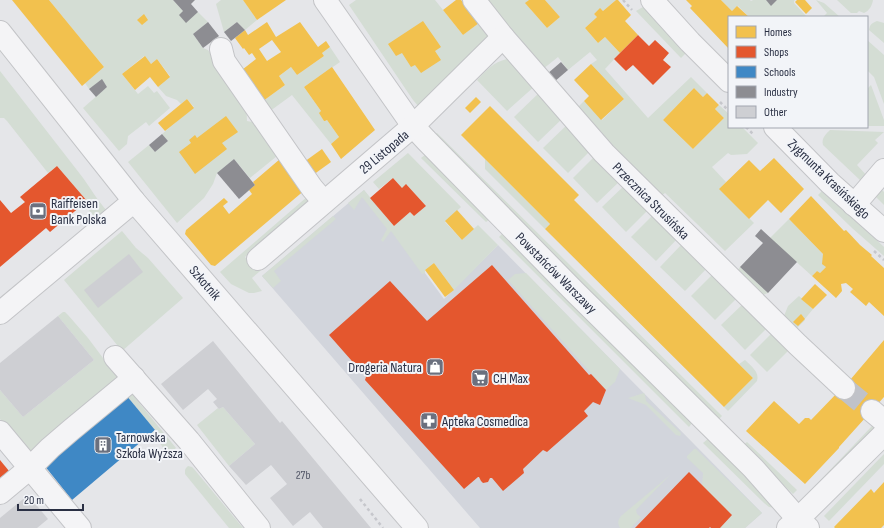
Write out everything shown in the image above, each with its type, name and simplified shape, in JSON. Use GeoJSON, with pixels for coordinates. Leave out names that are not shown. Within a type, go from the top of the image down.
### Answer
{"type":"FeatureCollection","features":[{"type":"Feature","properties":{"kind":"street","name":"Powstańców Warszawy"},"geometry":{"type":"LineString","coordinates":[[325,0],[414,126],[575,292],[753,468],[798,525]]}},
{"type":"Feature","properties":{"kind":"street","name":"Przecznica Strusińska"},"geometry":{"type":"LineString","coordinates":[[474,0],[503,37],[604,153],[798,345],[844,388]]}},
{"type":"Feature","properties":{"kind":"street"},"geometry":{"type":"LineString","coordinates":[[652,0],[690,42],[728,80]]}},
{"type":"Feature","properties":{"kind":"street","name":"Szkotnik"},"geometry":{"type":"LineString","coordinates":[[0,32],[134,201],[417,528]]}},
{"type":"Feature","properties":{"kind":"street","name":"29 Listopada"},"geometry":{"type":"LineString","coordinates":[[258,259],[414,126],[503,37]]}},
{"type":"Feature","properties":{"kind":"street"},"geometry":{"type":"LineString","coordinates":[[221,49],[224,61],[312,188],[324,202]]}},
{"type":"Feature","properties":{"kind":"street","name":"Zygmunta Krasińskiego"},"geometry":{"type":"LineString","coordinates":[[776,128],[830,183],[884,231]]}},
{"type":"Feature","properties":{"kind":"street"},"geometry":{"type":"LineString","coordinates":[[854,205],[884,170]]}},
{"type":"Feature","properties":{"kind":"street"},"geometry":{"type":"LineString","coordinates":[[0,313],[134,201]]}},
{"type":"Feature","properties":{"kind":"street"},"geometry":{"type":"LineString","coordinates":[[115,357],[189,441],[259,528]]}},
{"type":"Feature","properties":{"kind":"street"},"geometry":{"type":"LineString","coordinates":[[0,493],[30,468],[50,448],[134,378]]}},
{"type":"Feature","properties":{"kind":"street"},"geometry":{"type":"LineString","coordinates":[[0,432],[80,528]]}},
{"type":"Feature","properties":{"kind":"street"},"geometry":{"type":"LineString","coordinates":[[798,525],[884,434]]}},
{"type":"Feature","properties":{"kind":"shaded area"},"geometry":{"type":"Polygon","coordinates":[[[49,0],[173,0],[183,11],[186,22],[198,12],[208,22],[193,34],[203,48],[208,50],[246,101],[247,121],[258,123],[277,156],[250,178],[234,159],[217,173],[213,184],[204,198],[177,223],[128,162],[149,145],[155,152],[168,141],[162,134],[194,107],[187,99],[181,104],[177,100],[166,96],[158,87],[170,76],[157,59],[151,64],[144,56],[122,74],[138,94],[148,86],[154,93],[157,91],[170,108],[149,126],[146,122],[128,136],[127,144],[119,151],[83,108],[107,87],[102,80],[89,89],[85,83],[104,67],[49,0]]]}},
{"type":"Feature","properties":{"kind":"shaded area"},"geometry":{"type":"Polygon","coordinates":[[[221,0],[243,0],[257,20],[245,30],[237,22],[224,32],[216,4],[221,0]]]}},
{"type":"Feature","properties":{"kind":"shaded area"},"geometry":{"type":"Polygon","coordinates":[[[356,0],[435,0],[463,35],[479,23],[461,0],[466,0],[489,33],[487,38],[420,108],[413,100],[349,5],[356,0]]]}},
{"type":"Feature","properties":{"kind":"shaded area"},"geometry":{"type":"Polygon","coordinates":[[[482,0],[529,0],[526,4],[547,28],[560,17],[545,0],[616,0],[603,11],[600,9],[594,14],[597,17],[585,28],[598,43],[605,37],[620,53],[605,69],[648,118],[691,77],[707,93],[703,97],[694,88],[663,120],[693,149],[724,118],[715,109],[719,105],[728,113],[728,128],[743,128],[758,143],[747,154],[731,155],[728,153],[712,167],[726,182],[720,189],[754,223],[725,251],[665,193],[656,200],[577,108],[584,101],[602,120],[624,99],[591,64],[597,60],[590,52],[568,70],[558,57],[543,69],[482,0]]]}},
{"type":"Feature","properties":{"kind":"shaded area"},"geometry":{"type":"Polygon","coordinates":[[[721,0],[766,0],[771,5],[777,0],[795,0],[794,3],[806,16],[748,16],[738,6],[732,11],[721,0]]]}},
{"type":"Feature","properties":{"kind":"shaded area"},"geometry":{"type":"Polygon","coordinates":[[[816,0],[824,3],[839,16],[824,16],[827,13],[816,0]]]}},
{"type":"Feature","properties":{"kind":"shaded area"},"geometry":{"type":"Polygon","coordinates":[[[837,0],[873,0],[870,8],[866,12],[864,13],[859,11],[857,13],[851,13],[837,0]]]}},
{"type":"Feature","properties":{"kind":"shaded area"},"geometry":{"type":"Polygon","coordinates":[[[643,7],[686,53],[681,58],[636,11],[643,7]]]}},
{"type":"Feature","properties":{"kind":"shaded area"},"geometry":{"type":"Polygon","coordinates":[[[877,21],[884,23],[884,43],[869,30],[870,26],[877,21]]]}},
{"type":"Feature","properties":{"kind":"shaded area"},"geometry":{"type":"Polygon","coordinates":[[[868,41],[884,55],[884,104],[874,77],[868,71],[868,41]]]}},
{"type":"Feature","properties":{"kind":"shaded area"},"geometry":{"type":"Polygon","coordinates":[[[330,47],[340,62],[304,87],[321,111],[324,121],[327,120],[339,137],[331,144],[292,95],[266,114],[259,104],[285,85],[279,76],[291,67],[297,75],[324,56],[322,53],[330,47]]]}},
{"type":"Feature","properties":{"kind":"shaded area"},"geometry":{"type":"Polygon","coordinates":[[[507,59],[513,59],[536,85],[507,111],[477,80],[494,65],[507,59]]]}},
{"type":"Feature","properties":{"kind":"shaded area"},"geometry":{"type":"Polygon","coordinates":[[[0,71],[108,212],[97,220],[84,204],[87,201],[57,166],[48,173],[7,121],[4,118],[0,118],[0,71]]]}},
{"type":"Feature","properties":{"kind":"shaded area"},"geometry":{"type":"Polygon","coordinates":[[[871,85],[884,120],[884,126],[868,126],[868,88],[871,85]]]}},
{"type":"Feature","properties":{"kind":"shaded area"},"geometry":{"type":"Polygon","coordinates":[[[541,91],[564,117],[538,142],[514,117],[541,91]]]}},
{"type":"Feature","properties":{"kind":"shaded area"},"geometry":{"type":"Polygon","coordinates":[[[569,123],[592,149],[568,173],[543,148],[569,123]]]}},
{"type":"Feature","properties":{"kind":"shaded area"},"geometry":{"type":"Polygon","coordinates":[[[830,130],[884,132],[875,140],[878,143],[857,165],[868,177],[861,181],[823,145],[823,138],[830,130]]]}},
{"type":"Feature","properties":{"kind":"shaded area"},"geometry":{"type":"Polygon","coordinates":[[[437,133],[722,416],[718,420],[432,137],[437,133]]]}},
{"type":"Feature","properties":{"kind":"shaded area"},"geometry":{"type":"Polygon","coordinates":[[[408,153],[461,207],[445,222],[462,240],[478,225],[498,245],[454,290],[434,263],[425,270],[425,273],[422,274],[391,231],[383,242],[381,240],[387,229],[362,197],[354,210],[348,203],[364,190],[394,226],[410,212],[414,216],[426,206],[407,185],[402,188],[393,178],[379,189],[373,182],[408,153]]]}},
{"type":"Feature","properties":{"kind":"shaded area"},"geometry":{"type":"Polygon","coordinates":[[[597,154],[622,179],[597,203],[573,178],[597,154]]]}},
{"type":"Feature","properties":{"kind":"shaded area"},"geometry":{"type":"Polygon","coordinates":[[[425,155],[490,219],[486,222],[421,158],[425,155]]]}},
{"type":"Feature","properties":{"kind":"shaded area"},"geometry":{"type":"Polygon","coordinates":[[[485,159],[550,224],[545,229],[485,169],[485,159]]]}},
{"type":"Feature","properties":{"kind":"shaded area"},"geometry":{"type":"Polygon","coordinates":[[[626,184],[650,208],[626,232],[602,207],[626,184]]]}},
{"type":"Feature","properties":{"kind":"shaded area"},"geometry":{"type":"Polygon","coordinates":[[[877,185],[884,192],[884,205],[872,193],[877,185]]]}},
{"type":"Feature","properties":{"kind":"shaded area"},"geometry":{"type":"Polygon","coordinates":[[[364,190],[444,299],[498,245],[762,513],[745,528],[480,528],[262,276],[364,190]]]}},
{"type":"Feature","properties":{"kind":"shaded area"},"geometry":{"type":"Polygon","coordinates":[[[823,190],[884,247],[884,256],[818,195],[823,190]]]}},
{"type":"Feature","properties":{"kind":"shaded area"},"geometry":{"type":"Polygon","coordinates":[[[308,196],[312,200],[245,257],[256,269],[328,213],[252,278],[262,291],[249,293],[231,284],[220,272],[308,196]]]}},
{"type":"Feature","properties":{"kind":"shaded area"},"geometry":{"type":"Polygon","coordinates":[[[655,213],[679,237],[656,261],[631,237],[655,213]]]}},
{"type":"Feature","properties":{"kind":"shaded area"},"geometry":{"type":"Polygon","coordinates":[[[333,216],[336,219],[274,271],[281,281],[273,288],[262,276],[333,216]]]}},
{"type":"Feature","properties":{"kind":"shaded area"},"geometry":{"type":"Polygon","coordinates":[[[789,219],[823,254],[826,267],[820,273],[817,271],[812,276],[770,238],[789,219]]]}},
{"type":"Feature","properties":{"kind":"shaded area"},"geometry":{"type":"Polygon","coordinates":[[[122,231],[183,298],[122,351],[64,280],[122,231]]]}},
{"type":"Feature","properties":{"kind":"shaded area"},"geometry":{"type":"Polygon","coordinates":[[[503,233],[692,423],[689,427],[499,237],[503,233]]]}},
{"type":"Feature","properties":{"kind":"shaded area"},"geometry":{"type":"Polygon","coordinates":[[[684,242],[709,266],[685,291],[660,267],[684,242]]]}},
{"type":"Feature","properties":{"kind":"shaded area"},"geometry":{"type":"Polygon","coordinates":[[[740,267],[768,293],[763,295],[738,270],[740,267]]]}},
{"type":"Feature","properties":{"kind":"shaded area"},"geometry":{"type":"Polygon","coordinates":[[[715,272],[739,296],[715,320],[691,296],[715,272]]]}},
{"type":"Feature","properties":{"kind":"shaded area"},"geometry":{"type":"Polygon","coordinates":[[[526,273],[620,369],[615,382],[606,390],[508,280],[515,274],[526,273]]]}},
{"type":"Feature","properties":{"kind":"shaded area"},"geometry":{"type":"Polygon","coordinates":[[[799,296],[813,309],[793,332],[784,316],[788,306],[799,296]]]}},
{"type":"Feature","properties":{"kind":"shaded area"},"geometry":{"type":"Polygon","coordinates":[[[745,302],[769,326],[745,350],[721,325],[745,302]]]}},
{"type":"Feature","properties":{"kind":"shaded area"},"geometry":{"type":"Polygon","coordinates":[[[63,312],[68,315],[88,338],[118,378],[35,454],[26,453],[0,419],[0,390],[23,417],[94,360],[58,316],[63,312]]]}},
{"type":"Feature","properties":{"kind":"shaded area"},"geometry":{"type":"Polygon","coordinates":[[[774,331],[791,348],[767,372],[750,355],[774,331]]]}},
{"type":"Feature","properties":{"kind":"shaded area"},"geometry":{"type":"Polygon","coordinates":[[[745,360],[756,372],[758,378],[757,381],[728,411],[724,407],[753,378],[739,364],[745,360]]]}},
{"type":"Feature","properties":{"kind":"shaded area"},"geometry":{"type":"Polygon","coordinates":[[[644,393],[646,401],[680,432],[680,436],[676,435],[646,405],[628,398],[644,393]]]}},
{"type":"Feature","properties":{"kind":"shaded area"},"geometry":{"type":"Polygon","coordinates":[[[126,395],[133,395],[176,448],[168,454],[152,433],[155,430],[126,395]]]}},
{"type":"Feature","properties":{"kind":"shaded area"},"geometry":{"type":"Polygon","coordinates":[[[223,407],[255,444],[229,466],[197,425],[218,408],[223,407]]]}},
{"type":"Feature","properties":{"kind":"shaded area"},"geometry":{"type":"Polygon","coordinates":[[[873,425],[877,429],[815,493],[811,490],[873,425]]]}},
{"type":"Feature","properties":{"kind":"shaded area"},"geometry":{"type":"Polygon","coordinates":[[[709,438],[768,498],[775,508],[769,507],[764,503],[703,443],[709,438]]]}},
{"type":"Feature","properties":{"kind":"shaded area"},"geometry":{"type":"Polygon","coordinates":[[[747,442],[797,490],[793,494],[742,446],[747,442]]]}},
{"type":"Feature","properties":{"kind":"shaded area"},"geometry":{"type":"Polygon","coordinates":[[[694,449],[696,449],[762,513],[745,528],[720,528],[732,515],[702,486],[703,473],[687,458],[687,456],[694,449]]]}},
{"type":"Feature","properties":{"kind":"shaded area"},"geometry":{"type":"Polygon","coordinates":[[[884,454],[884,464],[829,521],[824,516],[884,454]]]}},
{"type":"Feature","properties":{"kind":"shaded area"},"geometry":{"type":"Polygon","coordinates":[[[188,466],[194,469],[243,528],[229,528],[185,474],[185,470],[188,466]]]}},
{"type":"Feature","properties":{"kind":"shaded area"},"geometry":{"type":"Polygon","coordinates":[[[670,475],[636,510],[637,514],[641,517],[631,528],[620,528],[618,522],[621,516],[670,475]]]}},
{"type":"Feature","properties":{"kind":"building: Homes"},"geometry":{"type":"Polygon","coordinates":[[[12,0],[49,0],[104,67],[82,86],[12,0]]]}},
{"type":"Feature","properties":{"kind":"building: Homes"},"geometry":{"type":"Polygon","coordinates":[[[243,0],[286,0],[257,20],[243,0]]]}},
{"type":"Feature","properties":{"kind":"building: Homes"},"geometry":{"type":"Polygon","coordinates":[[[456,0],[461,0],[479,23],[463,35],[443,10],[456,0]]]}},
{"type":"Feature","properties":{"kind":"building: Homes"},"geometry":{"type":"Polygon","coordinates":[[[529,0],[545,0],[560,17],[547,28],[525,3],[529,0]]]}},
{"type":"Feature","properties":{"kind":"building: Homes"},"geometry":{"type":"Polygon","coordinates":[[[618,0],[631,15],[625,21],[638,35],[620,53],[605,37],[598,43],[585,28],[597,17],[594,14],[600,8],[603,11],[618,0]]]}},
{"type":"Feature","properties":{"kind":"building: Homes"},"geometry":{"type":"Polygon","coordinates":[[[686,0],[721,0],[732,11],[737,6],[748,16],[728,16],[728,48],[690,8],[692,6],[686,0]]]}},
{"type":"Feature","properties":{"kind":"building: Homes"},"geometry":{"type":"Polygon","coordinates":[[[797,0],[805,0],[812,8],[806,14],[795,2],[797,0]]]}},
{"type":"Feature","properties":{"kind":"building: Homes"},"geometry":{"type":"Polygon","coordinates":[[[144,14],[148,20],[142,25],[137,20],[144,14]]]}},
{"type":"Feature","properties":{"kind":"building: Homes"},"geometry":{"type":"Polygon","coordinates":[[[423,21],[441,47],[435,51],[441,60],[421,73],[415,65],[411,67],[402,53],[396,56],[388,44],[423,21]]]}},
{"type":"Feature","properties":{"kind":"building: Homes"},"geometry":{"type":"Polygon","coordinates":[[[267,22],[276,37],[300,22],[318,47],[326,41],[330,47],[322,53],[324,56],[297,75],[291,67],[279,76],[285,85],[259,104],[238,73],[256,59],[252,53],[249,55],[244,48],[243,49],[235,38],[245,30],[248,35],[267,22]],[[272,40],[259,49],[267,61],[281,52],[272,40]]]}},
{"type":"Feature","properties":{"kind":"building: Homes"},"geometry":{"type":"Polygon","coordinates":[[[145,56],[151,64],[157,59],[170,77],[158,87],[150,77],[135,90],[122,74],[145,56]]]}},
{"type":"Feature","properties":{"kind":"building: Homes"},"geometry":{"type":"Polygon","coordinates":[[[591,64],[624,99],[601,120],[584,101],[589,96],[574,80],[591,64]]]}},
{"type":"Feature","properties":{"kind":"building: Homes"},"geometry":{"type":"Polygon","coordinates":[[[332,67],[375,130],[341,159],[331,144],[339,137],[327,120],[324,121],[319,113],[321,111],[304,87],[332,67]]]}},
{"type":"Feature","properties":{"kind":"building: Homes"},"geometry":{"type":"Polygon","coordinates":[[[694,88],[703,97],[707,93],[719,105],[715,109],[724,118],[693,149],[663,120],[694,88]]]}},
{"type":"Feature","properties":{"kind":"building: Homes"},"geometry":{"type":"Polygon","coordinates":[[[476,97],[481,102],[470,113],[465,108],[476,97]]]}},
{"type":"Feature","properties":{"kind":"building: Homes"},"geometry":{"type":"Polygon","coordinates":[[[187,99],[194,108],[165,131],[158,123],[187,99]]]}},
{"type":"Feature","properties":{"kind":"building: Homes"},"geometry":{"type":"Polygon","coordinates":[[[490,106],[579,195],[574,200],[753,378],[724,407],[545,229],[550,224],[461,135],[490,106]]]}},
{"type":"Feature","properties":{"kind":"building: Homes"},"geometry":{"type":"Polygon","coordinates":[[[226,116],[238,132],[222,143],[227,149],[195,174],[179,152],[191,143],[189,140],[195,135],[197,138],[226,116]]]}},
{"type":"Feature","properties":{"kind":"building: Homes"},"geometry":{"type":"Polygon","coordinates":[[[322,149],[331,162],[313,175],[304,162],[322,149]]]}},
{"type":"Feature","properties":{"kind":"building: Homes"},"geometry":{"type":"Polygon","coordinates":[[[774,158],[804,189],[781,213],[768,200],[749,219],[719,189],[749,160],[760,171],[774,158]]]}},
{"type":"Feature","properties":{"kind":"building: Homes"},"geometry":{"type":"Polygon","coordinates":[[[280,159],[306,189],[215,266],[211,265],[185,234],[186,230],[224,198],[228,202],[223,206],[229,214],[252,194],[249,190],[255,185],[253,182],[280,159]]]}},
{"type":"Feature","properties":{"kind":"building: Homes"},"geometry":{"type":"Polygon","coordinates":[[[811,196],[844,231],[846,230],[884,268],[884,316],[869,302],[866,306],[850,292],[853,289],[846,283],[841,284],[842,291],[836,298],[812,276],[817,271],[820,273],[826,267],[822,264],[823,254],[789,219],[811,196]]]}},
{"type":"Feature","properties":{"kind":"building: Homes"},"geometry":{"type":"Polygon","coordinates":[[[457,210],[474,229],[462,240],[445,221],[457,210]]]}},
{"type":"Feature","properties":{"kind":"building: Homes"},"geometry":{"type":"Polygon","coordinates":[[[434,263],[454,290],[445,297],[425,270],[434,263]]]}},
{"type":"Feature","properties":{"kind":"building: Homes"},"geometry":{"type":"Polygon","coordinates":[[[815,284],[827,295],[813,309],[801,299],[815,284]]]}},
{"type":"Feature","properties":{"kind":"building: Homes"},"geometry":{"type":"Polygon","coordinates":[[[801,314],[805,319],[798,326],[793,322],[801,314]]]}},
{"type":"Feature","properties":{"kind":"building: Homes"},"geometry":{"type":"Polygon","coordinates":[[[884,340],[884,397],[805,484],[746,431],[774,401],[799,424],[805,418],[809,418],[811,420],[838,392],[839,393],[884,340]]]}},
{"type":"Feature","properties":{"kind":"building: Homes"},"geometry":{"type":"Polygon","coordinates":[[[884,482],[884,525],[881,528],[834,527],[871,489],[874,493],[884,482]]]}},
{"type":"Feature","properties":{"kind":"building: Shops"},"geometry":{"type":"Polygon","coordinates":[[[638,35],[649,46],[655,40],[669,53],[663,60],[671,67],[653,85],[633,65],[626,71],[614,59],[638,35]]]}},
{"type":"Feature","properties":{"kind":"building: Shops"},"geometry":{"type":"Polygon","coordinates":[[[57,166],[87,201],[50,232],[46,228],[0,267],[0,200],[11,213],[25,202],[20,197],[57,166]]]}},
{"type":"Feature","properties":{"kind":"building: Shops"},"geometry":{"type":"Polygon","coordinates":[[[393,178],[402,188],[406,184],[426,206],[414,216],[410,212],[394,226],[370,198],[393,178]]]}},
{"type":"Feature","properties":{"kind":"building: Shops","name":"CH Max"},"geometry":{"type":"Polygon","coordinates":[[[492,265],[589,375],[591,374],[606,390],[600,405],[593,402],[584,411],[588,416],[547,452],[543,450],[523,469],[524,473],[503,491],[492,478],[490,478],[488,482],[483,483],[479,477],[464,489],[365,380],[366,377],[329,335],[390,281],[427,321],[492,265]]]}},
{"type":"Feature","properties":{"kind":"building: Shops"},"geometry":{"type":"Polygon","coordinates":[[[0,460],[9,471],[0,478],[0,460]]]}},
{"type":"Feature","properties":{"kind":"building: Shops"},"geometry":{"type":"Polygon","coordinates":[[[689,472],[732,515],[720,528],[635,528],[689,472]]]}},
{"type":"Feature","properties":{"kind":"building: Schools","name":"Tarnowska Szkoła Wyższa"},"geometry":{"type":"Polygon","coordinates":[[[126,395],[155,430],[72,500],[44,465],[126,395]]]}},
{"type":"Feature","properties":{"kind":"building: Industry"},"geometry":{"type":"Polygon","coordinates":[[[173,0],[195,0],[191,4],[198,12],[186,23],[179,15],[183,11],[173,0]]]}},
{"type":"Feature","properties":{"kind":"building: Industry"},"geometry":{"type":"Polygon","coordinates":[[[766,0],[777,0],[771,6],[766,0]]]}},
{"type":"Feature","properties":{"kind":"building: Industry"},"geometry":{"type":"Polygon","coordinates":[[[208,22],[219,36],[203,48],[193,34],[208,22]]]}},
{"type":"Feature","properties":{"kind":"building: Industry"},"geometry":{"type":"Polygon","coordinates":[[[237,22],[245,30],[231,41],[224,32],[237,22]]]}},
{"type":"Feature","properties":{"kind":"building: Industry"},"geometry":{"type":"Polygon","coordinates":[[[561,62],[568,70],[554,82],[547,74],[561,62]]]}},
{"type":"Feature","properties":{"kind":"building: Industry"},"geometry":{"type":"Polygon","coordinates":[[[102,79],[107,87],[96,97],[89,89],[102,79]]]}},
{"type":"Feature","properties":{"kind":"building: Industry"},"geometry":{"type":"Polygon","coordinates":[[[162,134],[168,141],[155,152],[149,145],[162,134]]]}},
{"type":"Feature","properties":{"kind":"building: Industry"},"geometry":{"type":"Polygon","coordinates":[[[234,159],[255,185],[239,199],[217,173],[234,159]]]}},
{"type":"Feature","properties":{"kind":"building: Industry"},"geometry":{"type":"Polygon","coordinates":[[[761,229],[797,262],[768,293],[740,267],[763,243],[755,236],[761,229]]]}},
{"type":"Feature","properties":{"kind":"building: Other"},"geometry":{"type":"Polygon","coordinates":[[[129,254],[143,272],[98,308],[84,290],[129,254]]]}},
{"type":"Feature","properties":{"kind":"building: Other"},"geometry":{"type":"Polygon","coordinates":[[[58,316],[94,360],[23,417],[0,390],[0,363],[58,316]]]}},
{"type":"Feature","properties":{"kind":"building: Other"},"geometry":{"type":"Polygon","coordinates":[[[213,341],[280,423],[282,421],[371,528],[323,528],[310,512],[293,526],[270,498],[287,484],[271,465],[246,485],[229,466],[255,444],[223,407],[218,408],[213,402],[217,399],[208,389],[183,410],[161,384],[213,341]]]}},
{"type":"Feature","properties":{"kind":"building: Other"},"geometry":{"type":"Polygon","coordinates":[[[28,495],[48,519],[37,528],[0,528],[0,518],[28,495]]]}},
{"type":"Feature","properties":{"kind":"tunnel"},"geometry":{"type":"LineString","coordinates":[[844,388],[872,411]]}},
{"type":"Feature","properties":{"kind":"place","name":"Raiffeisen Bank Polska"},"geometry":{"type":"Point","coordinates":[38,211]}},
{"type":"Feature","properties":{"kind":"place","name":"Drogeria Natura"},"geometry":{"type":"Point","coordinates":[435,367]}},
{"type":"Feature","properties":{"kind":"place","name":"CH Max"},"geometry":{"type":"Point","coordinates":[480,378]}},
{"type":"Feature","properties":{"kind":"place","name":"Apteka Cosmedica"},"geometry":{"type":"Point","coordinates":[429,421]}},
{"type":"Feature","properties":{"kind":"place","name":"Tarnowska Szkoła Wyższa"},"geometry":{"type":"Point","coordinates":[103,445]}}]}
